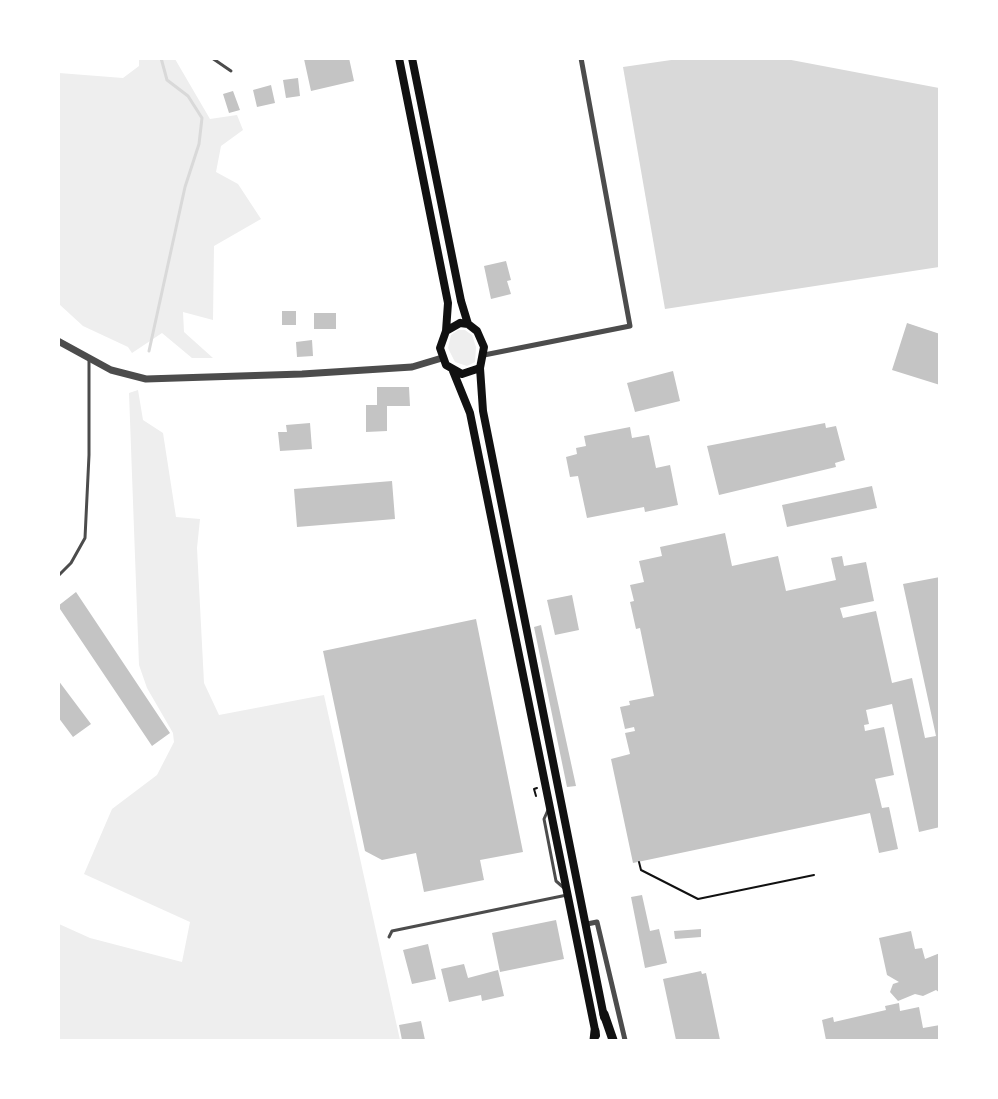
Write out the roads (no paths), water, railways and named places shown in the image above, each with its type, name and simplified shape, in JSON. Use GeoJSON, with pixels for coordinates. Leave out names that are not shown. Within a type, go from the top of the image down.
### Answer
{"type":"FeatureCollection","features":[{"type":"Feature","properties":{"kind":"highway"},"geometry":{"type":"LineString","coordinates":[[604,1014],[611,1041]]}},
{"type":"Feature","properties":{"kind":"main road"},"geometry":{"type":"LineString","coordinates":[[399,58],[448,303],[446,331],[440,348],[442,358],[453,371],[470,412],[595,1037]]}},
{"type":"Feature","properties":{"kind":"main road"},"geometry":{"type":"LineString","coordinates":[[412,58],[461,301],[468,324],[482,339],[484,355],[480,368],[483,411],[604,1014]]}},
{"type":"Feature","properties":{"kind":"main road"},"geometry":{"type":"LineString","coordinates":[[446,331],[460,323],[468,324]]}},
{"type":"Feature","properties":{"kind":"main road"},"geometry":{"type":"LineString","coordinates":[[453,371],[462,374],[480,368]]}},
{"type":"Feature","properties":{"kind":"street"},"geometry":{"type":"LineString","coordinates":[[484,355],[630,326],[581,58]]}},
{"type":"Feature","properties":{"kind":"street"},"geometry":{"type":"LineString","coordinates":[[58,341],[111,370],[146,379],[412,368],[442,358]]}},
{"type":"Feature","properties":{"kind":"street"},"geometry":{"type":"LineString","coordinates":[[587,924],[597,922],[625,1041]]}},
{"type":"Feature","properties":{"kind":"lane"},"geometry":{"type":"LineString","coordinates":[[212,58],[231,71]]}},
{"type":"Feature","properties":{"kind":"lane"},"geometry":{"type":"LineString","coordinates":[[58,576],[71,563],[85,538],[89,455],[89,359]]}},
{"type":"Feature","properties":{"kind":"lane"},"geometry":{"type":"LineString","coordinates":[[389,937],[392,931],[568,893]]}},
{"type":"Feature","properties":{"kind":"waterway"},"geometry":{"type":"LineString","coordinates":[[149,351],[185,187],[199,144],[202,118],[188,96],[167,80],[161,58]]}}]}
